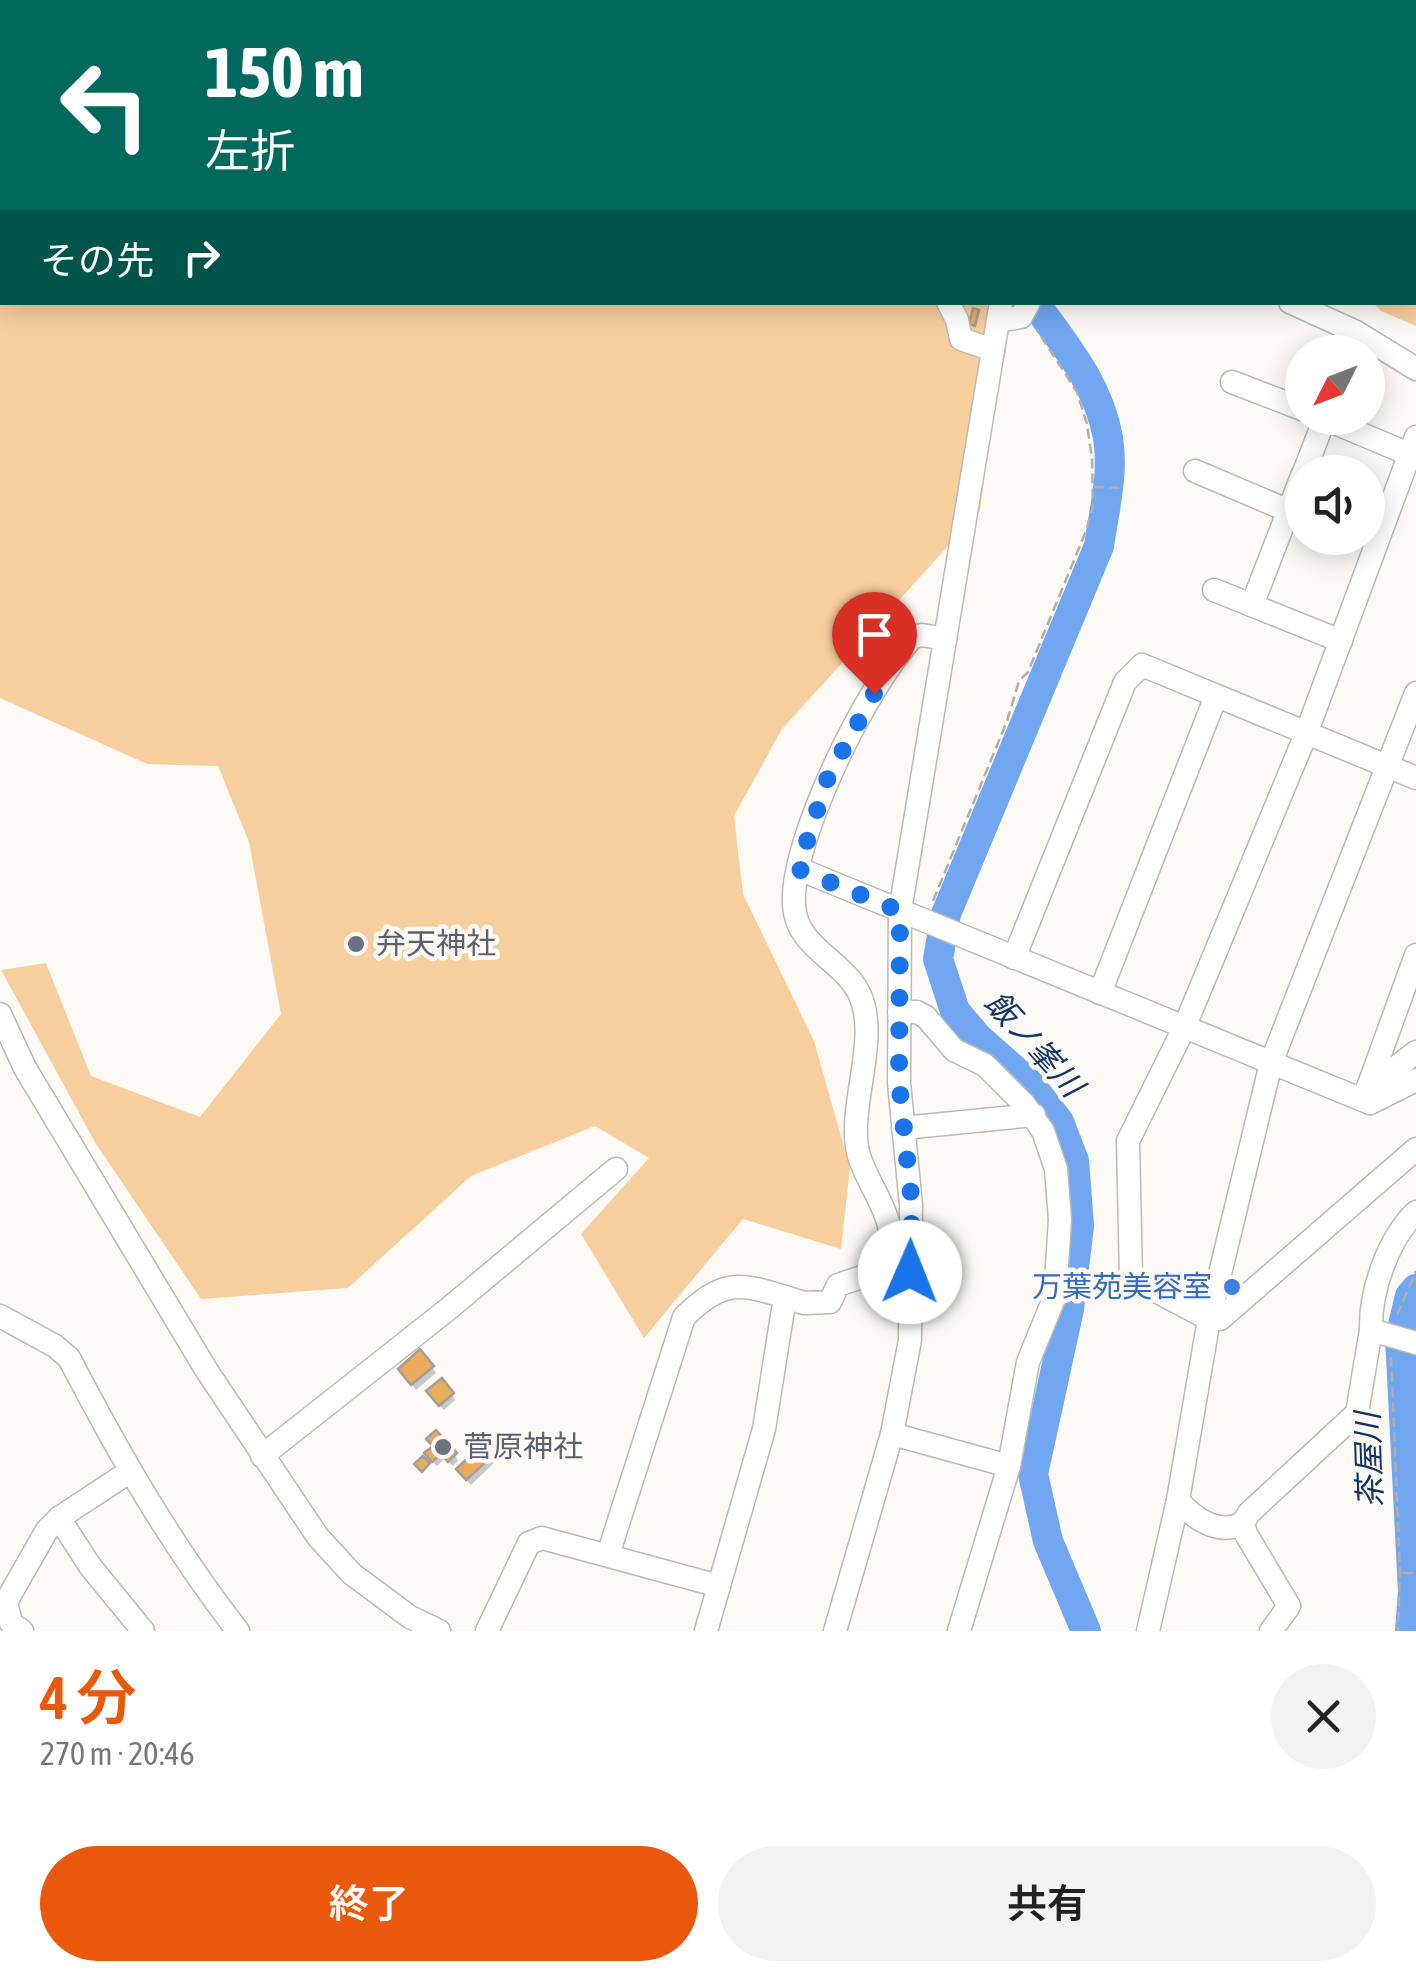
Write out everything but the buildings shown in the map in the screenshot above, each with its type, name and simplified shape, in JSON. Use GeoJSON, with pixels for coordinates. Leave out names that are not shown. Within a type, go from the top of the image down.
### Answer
{"type":"FeatureCollection","features":[{"type":"Feature","properties":{"kind":"street"},"geometry":{"type":"LineString","coordinates":[[1297,305],[1356,332],[1416,369]]}},
{"type":"Feature","properties":{"kind":"street"},"geometry":{"type":"LineString","coordinates":[[954,308],[961,339],[992,350]]}},
{"type":"Feature","properties":{"kind":"street"},"geometry":{"type":"LineString","coordinates":[[835,1631],[892,1434],[910,1340],[912,1205],[899,1082],[900,911],[999,312],[1025,310]]}},
{"type":"Feature","properties":{"kind":"street"},"geometry":{"type":"LineString","coordinates":[[1232,382],[1285,403]]}},
{"type":"Feature","properties":{"kind":"street"},"geometry":{"type":"LineString","coordinates":[[1378,435],[1413,446],[1306,734],[1184,1028],[1128,1141],[1132,1278],[1209,1320],[1220,1319],[1416,1149]]}},
{"type":"Feature","properties":{"kind":"street"},"geometry":{"type":"LineString","coordinates":[[1195,472],[1285,509]]}},
{"type":"Feature","properties":{"kind":"street"},"geometry":{"type":"LineString","coordinates":[[1252,605],[1285,521]]}},
{"type":"Feature","properties":{"kind":"street"},"geometry":{"type":"LineString","coordinates":[[1214,590],[1341,641]]}},
{"type":"Feature","properties":{"kind":"street"},"geometry":{"type":"LineString","coordinates":[[608,1555],[684,1317],[701,1300],[724,1286],[804,1302],[830,1302],[838,1284],[880,1268],[890,1234],[883,1204],[858,1149],[858,1099],[866,1032],[860,995],[800,928],[793,888],[828,777],[858,718],[912,637],[922,634],[945,639]]}},
{"type":"Feature","properties":{"kind":"street"},"geometry":{"type":"LineString","coordinates":[[1014,958],[1125,682],[1142,666],[1416,778]]}},
{"type":"Feature","properties":{"kind":"street"},"geometry":{"type":"LineString","coordinates":[[1148,1631],[1178,1500],[1209,1320],[1271,1063],[1416,693]]}},
{"type":"Feature","properties":{"kind":"street"},"geometry":{"type":"LineString","coordinates":[[1100,993],[1216,696]]}},
{"type":"Feature","properties":{"kind":"street"},"geometry":{"type":"LineString","coordinates":[[798,869],[1271,1063],[1368,1097],[1416,1080]]}},
{"type":"Feature","properties":{"kind":"street"},"geometry":{"type":"LineString","coordinates":[[1368,1097],[1416,955]]}},
{"type":"Feature","properties":{"kind":"street"},"geometry":{"type":"LineString","coordinates":[[899,1012],[917,1012],[926,1017],[954,1050],[985,1066],[1034,1115],[1060,1187],[1055,1296],[1028,1362],[1010,1466],[959,1631]]}},
{"type":"Feature","properties":{"kind":"street"},"geometry":{"type":"LineString","coordinates":[[0,1014],[25,1068],[207,1371],[318,1537],[352,1574],[410,1617],[440,1631]]}},
{"type":"Feature","properties":{"kind":"street"},"geometry":{"type":"LineString","coordinates":[[1368,1097],[1416,1052]]}},
{"type":"Feature","properties":{"kind":"street"},"geometry":{"type":"LineString","coordinates":[[0,1054],[25,1068]]}},
{"type":"Feature","properties":{"kind":"street"},"geometry":{"type":"LineString","coordinates":[[904,1128],[1034,1115]]}},
{"type":"Feature","properties":{"kind":"street"},"geometry":{"type":"LineString","coordinates":[[262,1456],[447,1310],[616,1169]]}},
{"type":"Feature","properties":{"kind":"street"},"geometry":{"type":"LineString","coordinates":[[1178,1500],[1200,1520],[1234,1528],[1357,1413],[1381,1332],[1374,1292],[1416,1212]]}},
{"type":"Feature","properties":{"kind":"street"},"geometry":{"type":"LineString","coordinates":[[706,1631],[764,1429],[785,1297]]}},
{"type":"Feature","properties":{"kind":"street"},"geometry":{"type":"LineString","coordinates":[[0,1316],[69,1358],[129,1472],[195,1576],[238,1631]]}},
{"type":"Feature","properties":{"kind":"street"},"geometry":{"type":"LineString","coordinates":[[1381,1332],[1416,1343]]}},
{"type":"Feature","properties":{"kind":"street"},"geometry":{"type":"LineString","coordinates":[[892,1434],[1010,1466]]}},
{"type":"Feature","properties":{"kind":"street"},"geometry":{"type":"LineString","coordinates":[[22,1631],[11,1623],[6,1602],[47,1530],[129,1472]]}},
{"type":"Feature","properties":{"kind":"street"},"geometry":{"type":"LineString","coordinates":[[59,1518],[90,1566],[144,1631]]}},
{"type":"Feature","properties":{"kind":"street"},"geometry":{"type":"LineString","coordinates":[[1243,1523],[1289,1606],[1271,1631]]}},
{"type":"Feature","properties":{"kind":"street"},"geometry":{"type":"LineString","coordinates":[[486,1631],[529,1544],[542,1538],[718,1586]]}},
{"type":"Feature","properties":{"kind":"path"},"geometry":{"type":"LineString","coordinates":[[925,921],[1007,721],[1019,681],[1028,672],[1086,531],[1092,506],[1087,424],[1077,392],[1034,327],[1025,327],[1025,310]]}},
{"type":"Feature","properties":{"kind":"path"},"geometry":{"type":"LineString","coordinates":[[1093,487],[1122,488]]}},
{"type":"Feature","properties":{"kind":"path"},"geometry":{"type":"LineString","coordinates":[[1398,1631],[1400,1572],[1381,1332],[1416,1271]]}},
{"type":"Feature","properties":{"kind":"path"},"geometry":{"type":"LineString","coordinates":[[1400,1572],[1416,1572]]}},
{"type":"Feature","properties":{"kind":"shaded area"},"geometry":{"type":"Polygon","coordinates":[[[0,305],[987,305],[992,411],[980,511],[782,729],[734,816],[743,894],[814,1041],[850,1168],[841,1249],[743,1219],[644,1338],[581,1234],[649,1158],[595,1126],[471,1176],[348,1288],[201,1299],[96,1144],[1,970],[46,963],[91,1076],[200,1117],[281,1014],[249,842],[218,766],[147,764],[0,698],[0,305]]]}},
{"type":"Feature","properties":{"kind":"shaded area"},"geometry":{"type":"Polygon","coordinates":[[[1375,305],[1416,305],[1416,326],[1375,305]]]}},
{"type":"Feature","properties":{"kind":"waterway","name":"飯ノ峯川"},"geometry":{"type":"LineString","coordinates":[[1036,305],[1079,366],[1104,419],[1110,451],[1106,506],[1099,546],[946,914],[938,959],[955,1011],[978,1038],[1029,1083],[1059,1122],[1074,1161],[1079,1226],[1069,1309],[1033,1474],[1048,1541],[1086,1631]]}},
{"type":"Feature","properties":{"kind":"waterway","name":"茶屋川"},"geometry":{"type":"LineString","coordinates":[[1410,1631],[1413,1592],[1400,1337],[1410,1296],[1416,1289]]}},
{"type":"Feature","properties":{"kind":"place","name":"弁天神社"},"geometry":{"type":"Point","coordinates":[356,944]}},
{"type":"Feature","properties":{"kind":"place","name":"万葉苑美容室"},"geometry":{"type":"Point","coordinates":[1232,1287]}},
{"type":"Feature","properties":{"kind":"place","name":"菅原神社"},"geometry":{"type":"Point","coordinates":[443,1447]}},
{"type":"Feature","properties":{"kind":"route"},"geometry":{"type":"LineString","coordinates":[[874,694],[828,777],[798,869],[900,911],[899,1082],[912,1205],[910,1272]]}}]}
